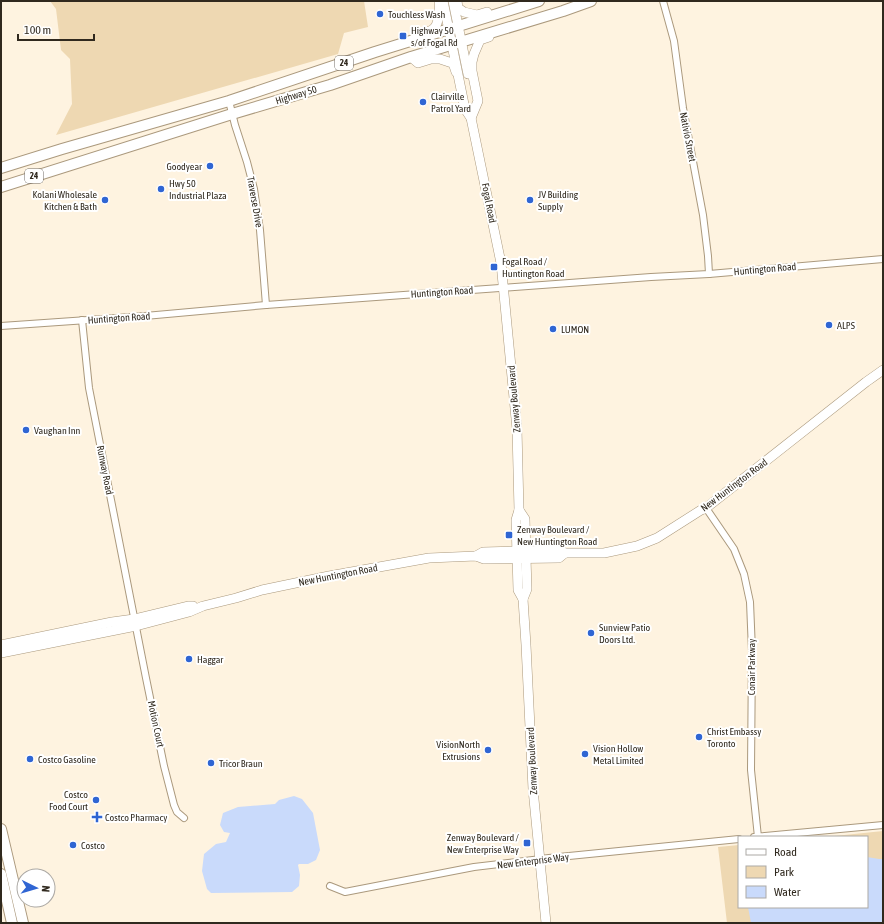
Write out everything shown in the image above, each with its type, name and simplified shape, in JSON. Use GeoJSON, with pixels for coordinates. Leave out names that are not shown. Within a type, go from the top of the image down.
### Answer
{"type":"FeatureCollection","features":[{"type":"Feature","properties":{"kind":"main road","name":"Highway 50"},"geometry":{"type":"LineString","coordinates":[[1,168],[229,101],[454,27],[539,1]]}},
{"type":"Feature","properties":{"kind":"main road","name":"Highway 50"},"geometry":{"type":"LineString","coordinates":[[1,187],[232,114],[330,85],[411,57],[563,11],[591,1]]}},
{"type":"Feature","properties":{"kind":"main road"},"geometry":{"type":"LineString","coordinates":[[1,829],[23,923]]}},
{"type":"Feature","properties":{"kind":"main road"},"geometry":{"type":"LineString","coordinates":[[1,874],[12,923]]}},
{"type":"Feature","properties":{"kind":"street"},"geometry":{"type":"LineString","coordinates":[[409,42],[411,39],[436,27],[439,1]]}},
{"type":"Feature","properties":{"kind":"street","name":"Fogal Road"},"geometry":{"type":"LineString","coordinates":[[443,1],[454,27]]}},
{"type":"Feature","properties":{"kind":"street","name":"Fogal Road"},"geometry":{"type":"LineString","coordinates":[[453,1],[454,27],[465,110],[471,118],[500,257],[503,288]]}},
{"type":"Feature","properties":{"kind":"street"},"geometry":{"type":"LineString","coordinates":[[457,1],[458,8],[464,12],[478,15],[503,7],[524,5]]}},
{"type":"Feature","properties":{"kind":"street","name":"Nativio Street"},"geometry":{"type":"LineString","coordinates":[[663,1],[674,41],[683,108],[703,216],[709,274]]}},
{"type":"Feature","properties":{"kind":"street"},"geometry":{"type":"LineString","coordinates":[[471,118],[478,100],[472,66],[473,57],[480,40],[508,32],[511,26]]}},
{"type":"Feature","properties":{"kind":"street","name":"Fogal Road"},"geometry":{"type":"LineString","coordinates":[[457,43],[475,108]]}},
{"type":"Feature","properties":{"kind":"street"},"geometry":{"type":"LineString","coordinates":[[411,57],[418,63],[435,58],[452,63],[455,69],[465,110]]}},
{"type":"Feature","properties":{"kind":"street","name":"Traverse Drive"},"geometry":{"type":"LineString","coordinates":[[229,101],[247,162],[255,196],[260,230],[266,305]]}},
{"type":"Feature","properties":{"kind":"street","name":"Huntington Road"},"geometry":{"type":"LineString","coordinates":[[1,326],[145,316],[266,305],[709,274],[883,259]]}},
{"type":"Feature","properties":{"kind":"street","name":"Zenway Boulevard"},"geometry":{"type":"LineString","coordinates":[[503,288],[517,429],[519,510],[525,519],[518,590],[523,598],[533,789],[546,923]]}},
{"type":"Feature","properties":{"kind":"street","name":"Runway Road"},"geometry":{"type":"LineString","coordinates":[[82,320],[89,388],[135,622]]}},
{"type":"Feature","properties":{"kind":"street","name":"New Huntington Road"},"geometry":{"type":"LineString","coordinates":[[1,653],[135,622],[189,612],[203,606],[262,590],[329,576],[430,558],[476,556],[484,559],[559,550],[565,553],[604,553],[640,546],[657,538],[706,508],[883,370]]}},
{"type":"Feature","properties":{"kind":"street","name":"Conair Parkway"},"geometry":{"type":"LineString","coordinates":[[706,508],[734,549],[744,574],[750,602],[752,651],[751,770],[758,836]]}},
{"type":"Feature","properties":{"kind":"street","name":"New Huntington Road"},"geometry":{"type":"LineString","coordinates":[[1,645],[112,622],[135,622]]}},
{"type":"Feature","properties":{"kind":"street","name":"Motion Court"},"geometry":{"type":"LineString","coordinates":[[135,622],[163,759],[173,800],[177,812],[184,818]]}},
{"type":"Feature","properties":{"kind":"street"},"geometry":{"type":"LineString","coordinates":[[768,836],[883,825]]}},
{"type":"Feature","properties":{"kind":"street","name":"New Enterprise Way"},"geometry":{"type":"LineString","coordinates":[[330,886],[345,892],[474,867],[738,838]]}},
{"type":"Feature","properties":{"kind":"green space"},"geometry":{"type":"Polygon","coordinates":[[[50,1],[364,1],[368,27],[344,33],[338,54],[56,135],[72,104],[70,59],[61,50],[56,9],[50,1]]]}},
{"type":"Feature","properties":{"kind":"green space"},"geometry":{"type":"Polygon","coordinates":[[[883,831],[883,923],[727,923],[718,847],[738,845],[738,908],[868,908],[868,836],[835,836],[883,831]]]}},
{"type":"Feature","properties":{"kind":"water"},"geometry":{"type":"Polygon","coordinates":[[[294,796],[302,799],[313,813],[320,850],[316,860],[308,864],[298,865],[300,875],[299,886],[292,892],[211,893],[207,889],[202,871],[204,854],[216,844],[226,842],[230,833],[224,832],[220,825],[223,813],[238,807],[275,804],[279,800],[294,796]]]}},
{"type":"Feature","properties":{"kind":"water"},"geometry":{"type":"Polygon","coordinates":[[[868,857],[883,859],[883,923],[751,923],[748,908],[868,908],[868,857]]]}},
{"type":"Feature","properties":{"kind":"place","name":"Touchless Wash"},"geometry":{"type":"Point","coordinates":[380,14]}},
{"type":"Feature","properties":{"kind":"place","name":"Highway 50 s/of Fogal Rd"},"geometry":{"type":"Point","coordinates":[403,36]}},
{"type":"Feature","properties":{"kind":"place","name":"Clairville Patrol Yard"},"geometry":{"type":"Point","coordinates":[423,102]}},
{"type":"Feature","properties":{"kind":"place","name":"Goodyear"},"geometry":{"type":"Point","coordinates":[210,166]}},
{"type":"Feature","properties":{"kind":"place","name":"Hwy 50 Industrial Plaza"},"geometry":{"type":"Point","coordinates":[161,189]}},
{"type":"Feature","properties":{"kind":"place","name":"Kolani Wholesale Kitchen & Bath"},"geometry":{"type":"Point","coordinates":[105,200]}},
{"type":"Feature","properties":{"kind":"place","name":"JV Building Supply"},"geometry":{"type":"Point","coordinates":[530,200]}},
{"type":"Feature","properties":{"kind":"place","name":"Fogal Road / Huntington Road"},"geometry":{"type":"Point","coordinates":[494,267]}},
{"type":"Feature","properties":{"kind":"place","name":"ALPS"},"geometry":{"type":"Point","coordinates":[829,325]}},
{"type":"Feature","properties":{"kind":"place","name":"LUMON"},"geometry":{"type":"Point","coordinates":[553,329]}},
{"type":"Feature","properties":{"kind":"place","name":"Vaughan Inn"},"geometry":{"type":"Point","coordinates":[26,430]}},
{"type":"Feature","properties":{"kind":"place","name":"Zenway Boulevard / New Huntington Road"},"geometry":{"type":"Point","coordinates":[509,535]}},
{"type":"Feature","properties":{"kind":"place","name":"Sunview Patio Doors Ltd."},"geometry":{"type":"Point","coordinates":[591,633]}},
{"type":"Feature","properties":{"kind":"place","name":"Haggar"},"geometry":{"type":"Point","coordinates":[189,659]}},
{"type":"Feature","properties":{"kind":"place","name":"Christ Embassy Toronto"},"geometry":{"type":"Point","coordinates":[699,737]}},
{"type":"Feature","properties":{"kind":"place","name":"VisionNorth Extrusions"},"geometry":{"type":"Point","coordinates":[488,750]}},
{"type":"Feature","properties":{"kind":"place","name":"Vision Hollow Metal Limited"},"geometry":{"type":"Point","coordinates":[585,754]}},
{"type":"Feature","properties":{"kind":"place","name":"Costco Gasoline"},"geometry":{"type":"Point","coordinates":[30,759]}},
{"type":"Feature","properties":{"kind":"place","name":"Tricor Braun"},"geometry":{"type":"Point","coordinates":[211,763]}},
{"type":"Feature","properties":{"kind":"place","name":"Costco Food Court"},"geometry":{"type":"Point","coordinates":[96,800]}},
{"type":"Feature","properties":{"kind":"place","name":"Costco Pharmacy"},"geometry":{"type":"Point","coordinates":[97,817]}},
{"type":"Feature","properties":{"kind":"place","name":"Zenway Boulevard / New Enterprise Way"},"geometry":{"type":"Point","coordinates":[527,843]}},
{"type":"Feature","properties":{"kind":"place","name":"Costco"},"geometry":{"type":"Point","coordinates":[73,845]}}]}
